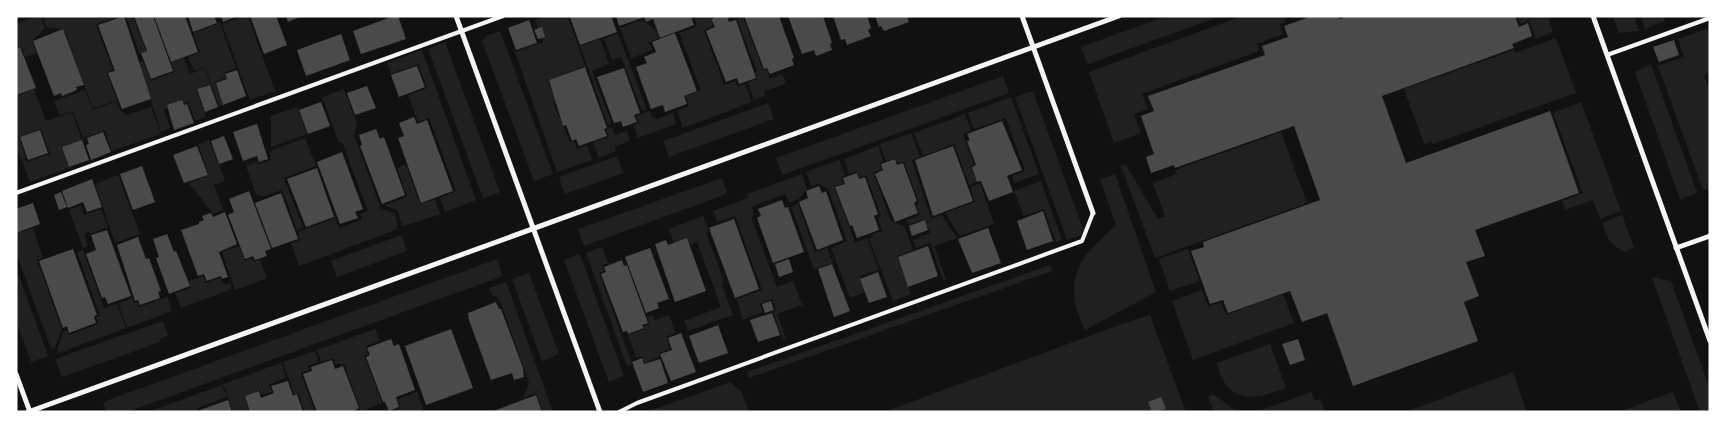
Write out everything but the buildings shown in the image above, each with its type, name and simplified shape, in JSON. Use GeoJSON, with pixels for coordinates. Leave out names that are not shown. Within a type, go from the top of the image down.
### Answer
{"type":"FeatureCollection","features":[{"type":"Feature","properties":{"kind":"street"},"geometry":{"type":"LineString","coordinates":[[456,16],[600,412]]}},
{"type":"Feature","properties":{"kind":"street"},"geometry":{"type":"LineString","coordinates":[[1022,16],[1093,213]]}},
{"type":"Feature","properties":{"kind":"street"},"geometry":{"type":"LineString","coordinates":[[16,374],[29,412],[1119,16]]}},
{"type":"Feature","properties":{"kind":"street"},"geometry":{"type":"LineString","coordinates":[[1593,16],[1710,341]]}},
{"type":"Feature","properties":{"kind":"street"},"geometry":{"type":"LineString","coordinates":[[1676,248],[1710,236]]}},
{"type":"Feature","properties":{"kind":"lane"},"geometry":{"type":"LineString","coordinates":[[16,193],[503,16]]}},
{"type":"Feature","properties":{"kind":"lane"},"geometry":{"type":"LineString","coordinates":[[1607,55],[1710,18]]}},
{"type":"Feature","properties":{"kind":"lane"},"geometry":{"type":"LineString","coordinates":[[619,412],[637,403],[1082,241],[1093,213]]}},
{"type":"Feature","properties":{"kind":"shaded area"},"geometry":{"type":"Polygon","coordinates":[[[41,16],[45,28],[32,41],[37,53],[25,57],[21,47],[16,48],[16,24],[41,16]]]}},
{"type":"Feature","properties":{"kind":"shaded area"},"geometry":{"type":"Polygon","coordinates":[[[43,16],[119,16],[96,25],[113,70],[107,73],[117,100],[93,109],[64,29],[47,28],[43,16]]]}},
{"type":"Feature","properties":{"kind":"shaded area"},"geometry":{"type":"Polygon","coordinates":[[[126,16],[133,16],[146,51],[139,53],[126,16]]]}},
{"type":"Feature","properties":{"kind":"shaded area"},"geometry":{"type":"Polygon","coordinates":[[[248,16],[275,91],[250,100],[222,24],[248,16]]]}},
{"type":"Feature","properties":{"kind":"shaded area"},"geometry":{"type":"Polygon","coordinates":[[[547,16],[568,16],[585,66],[548,80],[556,103],[554,104],[570,142],[574,141],[577,149],[587,145],[592,160],[557,172],[515,52],[543,42],[535,20],[547,16]]]}},
{"type":"Feature","properties":{"kind":"shaded area"},"geometry":{"type":"Polygon","coordinates":[[[694,16],[715,16],[710,18],[713,26],[704,30],[724,85],[735,81],[738,87],[745,84],[752,102],[683,128],[677,110],[689,106],[686,96],[701,90],[679,33],[697,26],[694,16]]]}},
{"type":"Feature","properties":{"kind":"shaded area"},"geometry":{"type":"Polygon","coordinates":[[[1167,16],[1221,16],[1088,64],[1081,47],[1167,16]]]}},
{"type":"Feature","properties":{"kind":"shaded area"},"geometry":{"type":"Polygon","coordinates":[[[1242,16],[1284,16],[1286,22],[1280,24],[1283,34],[1257,44],[1259,51],[1142,94],[1148,109],[1134,114],[1141,133],[1114,143],[1089,72],[1242,16]]]}},
{"type":"Feature","properties":{"kind":"shaded area"},"geometry":{"type":"Polygon","coordinates":[[[1518,16],[1548,16],[1553,32],[1536,39],[1529,21],[1521,24],[1518,16]]]}},
{"type":"Feature","properties":{"kind":"shaded area"},"geometry":{"type":"Polygon","coordinates":[[[1613,16],[1634,16],[1639,31],[1619,33],[1613,16]]]}},
{"type":"Feature","properties":{"kind":"shaded area"},"geometry":{"type":"Polygon","coordinates":[[[1640,16],[1664,16],[1665,21],[1645,29],[1640,16]]]}},
{"type":"Feature","properties":{"kind":"shaded area"},"geometry":{"type":"Polygon","coordinates":[[[743,17],[763,70],[766,69],[770,79],[782,74],[786,84],[764,91],[765,96],[754,100],[748,82],[757,79],[755,73],[757,72],[737,19],[743,17]]]}},
{"type":"Feature","properties":{"kind":"shaded area"},"geometry":{"type":"Polygon","coordinates":[[[642,20],[656,30],[658,38],[649,42],[652,50],[631,58],[620,28],[642,20]]]}},
{"type":"Feature","properties":{"kind":"shaded area"},"geometry":{"type":"Polygon","coordinates":[[[220,23],[236,68],[224,73],[226,78],[215,82],[223,105],[219,106],[205,67],[194,71],[188,57],[200,52],[193,33],[220,23]]]}},
{"type":"Feature","properties":{"kind":"shaded area"},"geometry":{"type":"Polygon","coordinates":[[[1710,28],[1710,72],[1704,75],[1710,91],[1710,188],[1703,190],[1658,66],[1684,57],[1678,39],[1710,28]]]}},
{"type":"Feature","properties":{"kind":"shaded area"},"geometry":{"type":"Polygon","coordinates":[[[500,31],[553,174],[534,181],[482,41],[486,36],[500,31]]]}},
{"type":"Feature","properties":{"kind":"shaded area"},"geometry":{"type":"Polygon","coordinates":[[[618,33],[647,110],[642,111],[621,57],[612,60],[604,39],[618,33]]]}},
{"type":"Feature","properties":{"kind":"shaded area"},"geometry":{"type":"Polygon","coordinates":[[[1556,38],[1576,93],[1433,144],[1432,141],[1424,144],[1404,89],[1514,50],[1515,53],[1556,38]]]}},
{"type":"Feature","properties":{"kind":"shaded area"},"geometry":{"type":"Polygon","coordinates":[[[600,39],[609,64],[592,71],[612,124],[608,125],[580,46],[600,39]]]}},
{"type":"Feature","properties":{"kind":"shaded area"},"geometry":{"type":"Polygon","coordinates":[[[445,42],[500,192],[483,198],[428,49],[445,42]]]}},
{"type":"Feature","properties":{"kind":"shaded area"},"geometry":{"type":"Polygon","coordinates":[[[422,50],[476,200],[445,212],[440,198],[456,191],[429,118],[418,122],[408,95],[427,88],[418,64],[391,74],[387,63],[422,50]]]}},
{"type":"Feature","properties":{"kind":"shaded area"},"geometry":{"type":"Polygon","coordinates":[[[184,58],[190,74],[205,68],[210,84],[196,89],[206,117],[195,121],[188,101],[164,110],[170,128],[161,132],[139,63],[143,61],[151,81],[174,72],[171,63],[184,58]]]}},
{"type":"Feature","properties":{"kind":"shaded area"},"geometry":{"type":"Polygon","coordinates":[[[1651,64],[1697,193],[1680,199],[1635,72],[1651,64]]]}},
{"type":"Feature","properties":{"kind":"shaded area"},"geometry":{"type":"Polygon","coordinates":[[[1003,76],[1009,93],[782,175],[776,158],[1003,76]]]}},
{"type":"Feature","properties":{"kind":"shaded area"},"geometry":{"type":"Polygon","coordinates":[[[34,89],[46,121],[72,112],[82,140],[62,147],[69,168],[30,182],[22,161],[26,159],[27,162],[50,154],[41,129],[19,137],[26,158],[21,160],[16,146],[16,96],[34,89]]]}},
{"type":"Feature","properties":{"kind":"shaded area"},"geometry":{"type":"Polygon","coordinates":[[[344,89],[357,124],[354,135],[381,209],[395,213],[398,229],[299,266],[291,243],[300,240],[298,232],[335,218],[339,228],[362,220],[360,214],[368,211],[342,142],[339,143],[322,97],[344,89]]]}},
{"type":"Feature","properties":{"kind":"shaded area"},"geometry":{"type":"Polygon","coordinates":[[[85,90],[93,110],[117,101],[121,111],[127,115],[151,107],[161,134],[112,151],[105,130],[83,138],[73,111],[59,115],[54,101],[85,90]]]}},
{"type":"Feature","properties":{"kind":"shaded area"},"geometry":{"type":"Polygon","coordinates":[[[1033,91],[1083,229],[1081,235],[1067,240],[1015,97],[1033,91]]]}},
{"type":"Feature","properties":{"kind":"shaded area"},"geometry":{"type":"Polygon","coordinates":[[[1011,97],[1039,174],[1014,183],[1012,176],[1025,171],[1006,118],[974,129],[968,113],[1011,97]]]}},
{"type":"Feature","properties":{"kind":"shaded area"},"geometry":{"type":"Polygon","coordinates":[[[1581,102],[1621,211],[1600,219],[1593,200],[1565,210],[1562,201],[1583,193],[1553,113],[1581,102]]]}},
{"type":"Feature","properties":{"kind":"shaded area"},"geometry":{"type":"Polygon","coordinates":[[[768,103],[774,119],[669,157],[663,141],[768,103]]]}},
{"type":"Feature","properties":{"kind":"shaded area"},"geometry":{"type":"Polygon","coordinates":[[[297,107],[307,134],[271,147],[271,116],[297,107]]]}},
{"type":"Feature","properties":{"kind":"shaded area"},"geometry":{"type":"Polygon","coordinates":[[[650,111],[652,117],[657,119],[673,113],[676,124],[638,138],[633,125],[639,123],[636,116],[650,111]]]}},
{"type":"Feature","properties":{"kind":"shaded area"},"geometry":{"type":"Polygon","coordinates":[[[965,114],[971,131],[963,134],[974,164],[971,166],[977,182],[969,185],[954,144],[923,156],[914,133],[965,114]]]}},
{"type":"Feature","properties":{"kind":"shaded area"},"geometry":{"type":"Polygon","coordinates":[[[612,127],[615,135],[627,131],[630,141],[615,146],[616,151],[599,158],[593,142],[609,137],[606,129],[612,127]]]}},
{"type":"Feature","properties":{"kind":"shaded area"},"geometry":{"type":"Polygon","coordinates":[[[1281,132],[1307,203],[1155,258],[1121,166],[1126,165],[1158,219],[1165,216],[1153,183],[1177,174],[1175,170],[1281,132]]]}},
{"type":"Feature","properties":{"kind":"shaded area"},"geometry":{"type":"Polygon","coordinates":[[[911,133],[920,157],[912,160],[931,218],[942,215],[957,238],[934,246],[946,279],[943,280],[930,243],[916,248],[913,240],[930,233],[925,219],[908,225],[906,220],[920,215],[916,205],[919,203],[904,162],[898,163],[895,158],[886,161],[880,144],[911,133]]]}},
{"type":"Feature","properties":{"kind":"shaded area"},"geometry":{"type":"Polygon","coordinates":[[[305,138],[316,166],[284,178],[303,227],[297,230],[282,190],[263,197],[256,194],[246,166],[258,161],[259,164],[271,160],[270,151],[305,138]]]}},
{"type":"Feature","properties":{"kind":"shaded area"},"geometry":{"type":"Polygon","coordinates":[[[209,140],[225,181],[214,185],[223,210],[213,214],[189,183],[209,175],[198,144],[209,140]]]}},
{"type":"Feature","properties":{"kind":"shaded area"},"geometry":{"type":"Polygon","coordinates":[[[878,146],[883,161],[879,163],[882,169],[873,172],[891,221],[904,226],[913,250],[897,256],[911,294],[893,301],[869,239],[873,237],[872,234],[882,231],[878,218],[881,216],[866,175],[860,177],[857,171],[849,174],[844,159],[878,146]]]}},
{"type":"Feature","properties":{"kind":"shaded area"},"geometry":{"type":"Polygon","coordinates":[[[617,156],[623,173],[565,194],[559,177],[617,156]]]}},
{"type":"Feature","properties":{"kind":"shaded area"},"geometry":{"type":"Polygon","coordinates":[[[839,160],[845,176],[841,177],[843,183],[834,187],[855,242],[867,238],[879,270],[860,276],[865,292],[850,298],[831,248],[847,241],[828,189],[818,184],[811,186],[806,172],[839,160]]]}},
{"type":"Feature","properties":{"kind":"shaded area"},"geometry":{"type":"Polygon","coordinates":[[[406,164],[420,204],[435,199],[440,214],[402,227],[398,211],[384,205],[407,197],[397,168],[406,164]]]}},
{"type":"Feature","properties":{"kind":"shaded area"},"geometry":{"type":"Polygon","coordinates":[[[802,174],[807,189],[799,199],[789,203],[785,194],[751,207],[754,215],[751,217],[777,287],[793,281],[802,305],[777,314],[786,339],[783,340],[773,312],[776,310],[772,299],[760,304],[763,312],[742,320],[737,299],[762,290],[735,216],[717,222],[713,211],[748,198],[747,194],[802,174]]]}},
{"type":"Feature","properties":{"kind":"shaded area"},"geometry":{"type":"Polygon","coordinates":[[[1115,174],[1156,292],[1085,330],[1074,297],[1074,283],[1077,271],[1083,260],[1116,225],[1100,179],[1115,174]]]}},
{"type":"Feature","properties":{"kind":"shaded area"},"geometry":{"type":"Polygon","coordinates":[[[118,175],[140,234],[115,243],[95,184],[118,175]]]}},
{"type":"Feature","properties":{"kind":"shaded area"},"geometry":{"type":"Polygon","coordinates":[[[722,178],[727,194],[584,246],[578,229],[722,178]]]}},
{"type":"Feature","properties":{"kind":"shaded area"},"geometry":{"type":"Polygon","coordinates":[[[1041,181],[1062,240],[1056,242],[1044,209],[1024,216],[1014,191],[1041,181]]]}},
{"type":"Feature","properties":{"kind":"shaded area"},"geometry":{"type":"Polygon","coordinates":[[[980,183],[994,224],[960,236],[945,213],[975,202],[970,187],[980,183]]]}},
{"type":"Feature","properties":{"kind":"shaded area"},"geometry":{"type":"Polygon","coordinates":[[[798,204],[815,252],[827,248],[833,263],[814,269],[791,207],[798,204]]]}},
{"type":"Feature","properties":{"kind":"shaded area"},"geometry":{"type":"Polygon","coordinates":[[[81,206],[84,215],[101,209],[108,227],[90,234],[89,232],[84,234],[88,246],[83,248],[69,210],[81,206]]]}},
{"type":"Feature","properties":{"kind":"shaded area"},"geometry":{"type":"Polygon","coordinates":[[[1622,215],[1634,248],[1625,252],[1610,241],[1602,223],[1622,215]]]}},
{"type":"Feature","properties":{"kind":"shaded area"},"geometry":{"type":"Polygon","coordinates":[[[703,216],[709,232],[706,233],[724,281],[722,285],[733,315],[688,331],[684,321],[721,307],[697,242],[690,244],[687,238],[674,243],[669,229],[703,216]]]}},
{"type":"Feature","properties":{"kind":"shaded area"},"geometry":{"type":"Polygon","coordinates":[[[33,228],[43,258],[37,260],[62,329],[55,347],[51,349],[16,252],[16,234],[33,228]]]}},
{"type":"Feature","properties":{"kind":"shaded area"},"geometry":{"type":"Polygon","coordinates":[[[401,235],[407,251],[337,277],[331,261],[401,235]]]}},
{"type":"Feature","properties":{"kind":"shaded area"},"geometry":{"type":"Polygon","coordinates":[[[239,246],[245,261],[252,258],[254,262],[260,260],[267,278],[235,290],[222,252],[239,246]]]}},
{"type":"Feature","properties":{"kind":"shaded area"},"geometry":{"type":"Polygon","coordinates":[[[602,247],[608,263],[602,265],[604,271],[599,273],[632,364],[627,366],[586,253],[602,247]]]}},
{"type":"Feature","properties":{"kind":"shaded area"},"geometry":{"type":"Polygon","coordinates":[[[1188,249],[1200,281],[1170,291],[1159,259],[1188,249]]]}},
{"type":"Feature","properties":{"kind":"shaded area"},"geometry":{"type":"Polygon","coordinates":[[[83,250],[104,308],[117,304],[126,328],[59,353],[57,349],[64,331],[67,330],[69,335],[98,324],[96,317],[100,316],[77,252],[83,250]]]}},
{"type":"Feature","properties":{"kind":"shaded area"},"geometry":{"type":"Polygon","coordinates":[[[580,254],[624,376],[609,382],[564,260],[580,254]]]}},
{"type":"Feature","properties":{"kind":"shaded area"},"geometry":{"type":"Polygon","coordinates":[[[497,259],[503,276],[127,412],[106,412],[103,402],[497,259]]]}},
{"type":"Feature","properties":{"kind":"shaded area"},"geometry":{"type":"Polygon","coordinates":[[[1050,265],[1052,271],[749,378],[747,372],[1050,265]]]}},
{"type":"Feature","properties":{"kind":"shaded area"},"geometry":{"type":"Polygon","coordinates":[[[16,268],[48,356],[31,362],[16,321],[16,268]]]}},
{"type":"Feature","properties":{"kind":"shaded area"},"geometry":{"type":"Polygon","coordinates":[[[529,273],[559,354],[542,361],[512,279],[529,273]]]}},
{"type":"Feature","properties":{"kind":"shaded area"},"geometry":{"type":"Polygon","coordinates":[[[203,276],[206,283],[220,278],[225,285],[230,283],[232,289],[181,308],[175,293],[191,288],[189,281],[203,276]]]}},
{"type":"Feature","properties":{"kind":"shaded area"},"geometry":{"type":"Polygon","coordinates":[[[1652,277],[1671,281],[1710,389],[1710,412],[1700,412],[1652,277]]]}},
{"type":"Feature","properties":{"kind":"shaded area"},"geometry":{"type":"Polygon","coordinates":[[[506,282],[553,412],[543,412],[536,393],[523,398],[529,383],[502,306],[496,296],[493,297],[489,288],[506,282]]]}},
{"type":"Feature","properties":{"kind":"shaded area"},"geometry":{"type":"Polygon","coordinates":[[[1202,290],[1208,307],[1221,302],[1226,315],[1283,294],[1294,323],[1193,360],[1172,301],[1202,290]]]}},
{"type":"Feature","properties":{"kind":"shaded area"},"geometry":{"type":"Polygon","coordinates":[[[167,297],[172,311],[127,328],[118,303],[132,298],[134,303],[138,302],[139,307],[167,297]]]}},
{"type":"Feature","properties":{"kind":"shaded area"},"geometry":{"type":"Polygon","coordinates":[[[653,315],[655,320],[669,315],[676,333],[666,337],[670,349],[659,353],[660,357],[644,363],[642,356],[636,358],[628,335],[644,329],[644,326],[649,324],[647,317],[653,315]]]}},
{"type":"Feature","properties":{"kind":"shaded area"},"geometry":{"type":"Polygon","coordinates":[[[1150,315],[1186,412],[884,412],[1119,325],[1150,315]]]}},
{"type":"Feature","properties":{"kind":"shaded area"},"geometry":{"type":"Polygon","coordinates":[[[163,321],[168,336],[160,339],[160,342],[62,377],[55,359],[163,321]]]}},
{"type":"Feature","properties":{"kind":"shaded area"},"geometry":{"type":"Polygon","coordinates":[[[375,329],[380,341],[366,346],[368,354],[364,355],[382,403],[361,411],[344,364],[335,364],[333,358],[321,362],[317,350],[375,329]]]}},
{"type":"Feature","properties":{"kind":"shaded area"},"geometry":{"type":"Polygon","coordinates":[[[1270,344],[1286,388],[1252,397],[1243,396],[1227,386],[1221,376],[1217,363],[1270,344]]]}},
{"type":"Feature","properties":{"kind":"shaded area"},"geometry":{"type":"Polygon","coordinates":[[[315,351],[319,362],[308,366],[309,370],[301,373],[315,412],[305,412],[298,393],[294,394],[283,362],[315,351]]]}},
{"type":"Feature","properties":{"kind":"shaded area"},"geometry":{"type":"Polygon","coordinates":[[[281,363],[286,378],[269,384],[272,392],[262,395],[260,390],[244,396],[249,411],[233,412],[223,384],[281,363]]]}},
{"type":"Feature","properties":{"kind":"shaded area"},"geometry":{"type":"Polygon","coordinates":[[[1513,372],[1527,412],[1405,412],[1513,372]]]}},
{"type":"Feature","properties":{"kind":"shaded area"},"geometry":{"type":"Polygon","coordinates":[[[730,382],[741,391],[749,412],[647,412],[730,382]]]}},
{"type":"Feature","properties":{"kind":"shaded area"},"geometry":{"type":"Polygon","coordinates":[[[222,385],[227,397],[198,408],[199,412],[148,412],[222,385]]]}},
{"type":"Feature","properties":{"kind":"shaded area"},"geometry":{"type":"Polygon","coordinates":[[[417,392],[424,412],[392,412],[401,408],[398,399],[417,392]]]}},
{"type":"Feature","properties":{"kind":"shaded area"},"geometry":{"type":"Polygon","coordinates":[[[1311,392],[1315,401],[1320,399],[1325,412],[1256,412],[1311,392]]]}},
{"type":"Feature","properties":{"kind":"shaded area"},"geometry":{"type":"Polygon","coordinates":[[[1673,392],[1681,412],[1618,412],[1673,392]]]}},
{"type":"Feature","properties":{"kind":"shaded area"},"geometry":{"type":"Polygon","coordinates":[[[1213,394],[1238,412],[1214,412],[1208,396],[1213,394]]]}}]}
